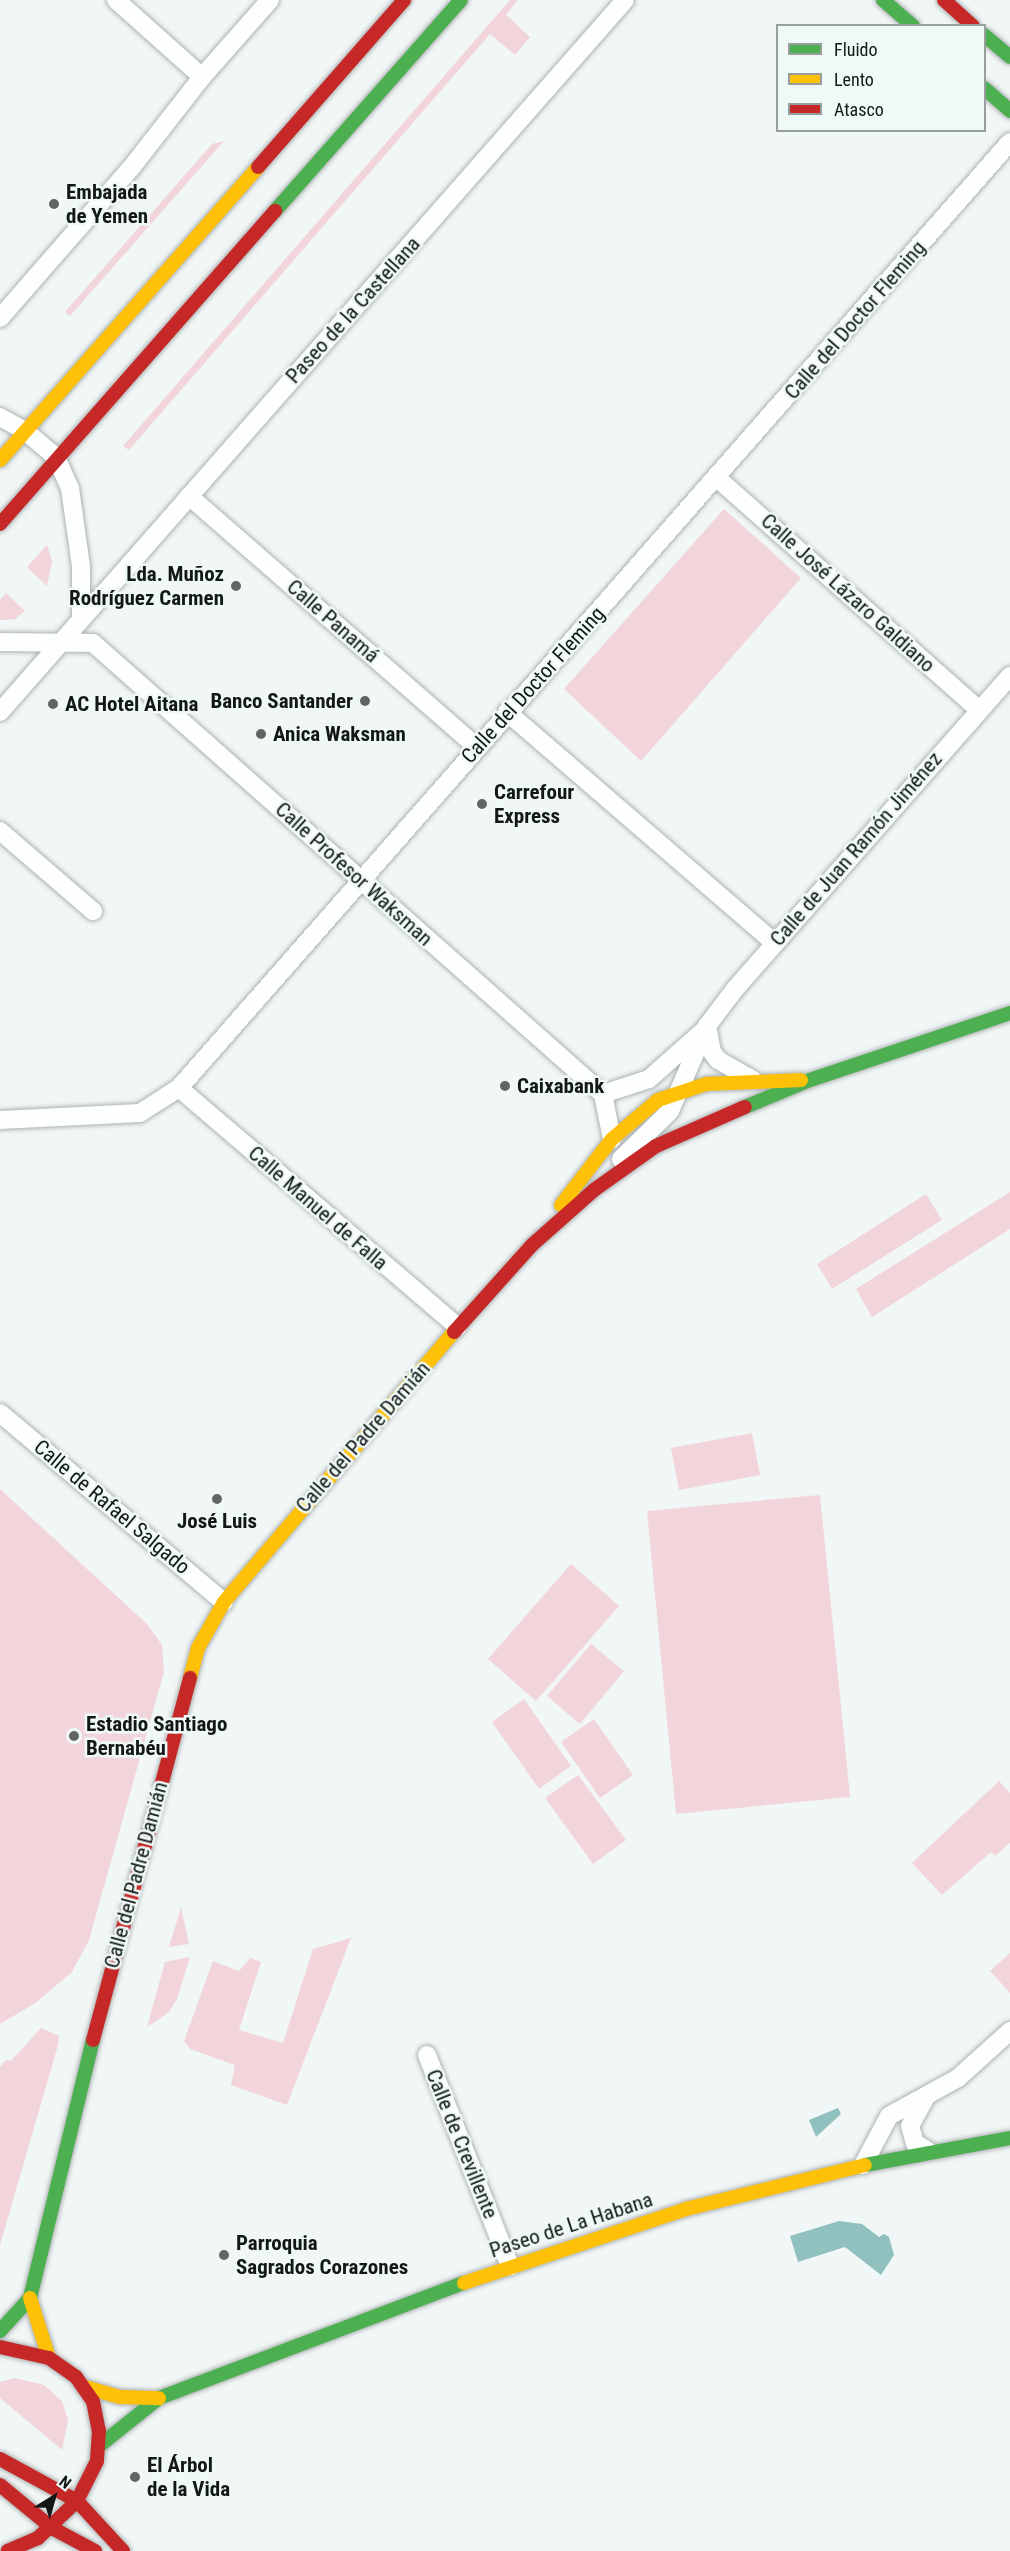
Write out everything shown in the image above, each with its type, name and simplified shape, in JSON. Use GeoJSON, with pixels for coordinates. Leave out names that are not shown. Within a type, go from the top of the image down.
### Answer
{"type":"FeatureCollection","features":[{"type":"Feature","properties":{"kind":"main road"},"geometry":{"type":"LineString","coordinates":[[0,460],[404,0]]}},
{"type":"Feature","properties":{"kind":"main road"},"geometry":{"type":"LineString","coordinates":[[0,524],[56,457],[461,0]]}},
{"type":"Feature","properties":{"kind":"main road"},"geometry":{"type":"LineString","coordinates":[[884,0],[911,24]]}},
{"type":"Feature","properties":{"kind":"main road"},"geometry":{"type":"LineString","coordinates":[[944,0],[972,24]]}},
{"type":"Feature","properties":{"kind":"main road"},"geometry":{"type":"LineString","coordinates":[[986,37],[1010,57]]}},
{"type":"Feature","properties":{"kind":"main road"},"geometry":{"type":"LineString","coordinates":[[986,90],[1010,111]]}},
{"type":"Feature","properties":{"kind":"main road","name":"Calle del Padre Damián"},"geometry":{"type":"LineString","coordinates":[[532,1245],[594,1190],[656,1146],[810,1080],[1010,1013]]}},
{"type":"Feature","properties":{"kind":"main road","name":"Calle del Padre Damián"},"geometry":{"type":"LineString","coordinates":[[30,2298],[95,2029],[185,1694],[198,1648],[224,1602],[458,1328],[532,1245],[612,1139],[642,1110],[683,1089],[755,1081],[810,1080]]}},
{"type":"Feature","properties":{"kind":"main road","name":"Paseo de La Habana"},"geometry":{"type":"LineString","coordinates":[[159,2398],[510,2266],[686,2209],[928,2151],[1007,2143]]}},
{"type":"Feature","properties":{"kind":"main road"},"geometry":{"type":"LineString","coordinates":[[0,2331],[30,2298]]}},
{"type":"Feature","properties":{"kind":"main road"},"geometry":{"type":"LineString","coordinates":[[30,2298],[49,2358]]}},
{"type":"Feature","properties":{"kind":"main road"},"geometry":{"type":"LineString","coordinates":[[0,2347],[49,2358],[85,2387],[121,2397],[159,2398]]}},
{"type":"Feature","properties":{"kind":"main road"},"geometry":{"type":"LineString","coordinates":[[8,2551],[52,2528],[77,2501],[91,2476],[99,2446],[97,2416],[85,2387]]}},
{"type":"Feature","properties":{"kind":"main road"},"geometry":{"type":"LineString","coordinates":[[99,2446],[159,2398]]}},
{"type":"Feature","properties":{"kind":"main road"},"geometry":{"type":"LineString","coordinates":[[0,2459],[77,2501],[123,2551]]}},
{"type":"Feature","properties":{"kind":"main road"},"geometry":{"type":"LineString","coordinates":[[0,2485],[52,2528],[95,2551]]}},
{"type":"Feature","properties":{"kind":"street"},"geometry":{"type":"LineString","coordinates":[[116,0],[202,77]]}},
{"type":"Feature","properties":{"kind":"street"},"geometry":{"type":"LineString","coordinates":[[0,318],[131,168],[202,77],[270,0]]}},
{"type":"Feature","properties":{"kind":"street","name":"Paseo de la Castellana"},"geometry":{"type":"LineString","coordinates":[[0,712],[625,0]]}},
{"type":"Feature","properties":{"kind":"street","name":"Calle del Doctor Fleming"},"geometry":{"type":"LineString","coordinates":[[0,1120],[140,1113],[179,1089],[360,879],[717,478],[1010,142]]}},
{"type":"Feature","properties":{"kind":"street"},"geometry":{"type":"LineString","coordinates":[[0,417],[25,431],[56,457],[70,488],[81,566],[81,618]]}},
{"type":"Feature","properties":{"kind":"street","name":"Calle José Lázaro Galdiano"},"geometry":{"type":"LineString","coordinates":[[717,478],[978,709]]}},
{"type":"Feature","properties":{"kind":"street","name":"Calle Panamá"},"geometry":{"type":"LineString","coordinates":[[189,496],[477,747]]}},
{"type":"Feature","properties":{"kind":"street"},"geometry":{"type":"LineString","coordinates":[[0,642],[64,640]]}},
{"type":"Feature","properties":{"kind":"street","name":"Calle Profesor Waksman"},"geometry":{"type":"LineString","coordinates":[[64,640],[93,643],[603,1094]]}},
{"type":"Feature","properties":{"kind":"street","name":"Calle de Juan Ramón Jiménez"},"geometry":{"type":"LineString","coordinates":[[707,1026],[773,942],[978,709],[1010,676]]}},
{"type":"Feature","properties":{"kind":"street"},"geometry":{"type":"LineString","coordinates":[[507,712],[773,942]]}},
{"type":"Feature","properties":{"kind":"street"},"geometry":{"type":"LineString","coordinates":[[0,831],[93,911]]}},
{"type":"Feature","properties":{"kind":"street"},"geometry":{"type":"LineString","coordinates":[[612,1139],[603,1094],[649,1079],[707,1026]]}},
{"type":"Feature","properties":{"kind":"street"},"geometry":{"type":"LineString","coordinates":[[707,1026],[712,1052],[718,1060],[755,1081]]}},
{"type":"Feature","properties":{"kind":"street","name":"Calle del Padre Damián"},"geometry":{"type":"LineString","coordinates":[[594,1190],[664,1119],[683,1089],[707,1026]]}},
{"type":"Feature","properties":{"kind":"street","name":"Calle Manuel de Falla"},"geometry":{"type":"LineString","coordinates":[[179,1089],[458,1328]]}},
{"type":"Feature","properties":{"kind":"street","name":"Calle de Rafael Salgado"},"geometry":{"type":"LineString","coordinates":[[0,1413],[224,1602]]}},
{"type":"Feature","properties":{"kind":"street"},"geometry":{"type":"LineString","coordinates":[[863,2165],[879,2128],[889,2116],[958,2078],[1010,2031]]}},
{"type":"Feature","properties":{"kind":"street","name":"Calle de Crevillente"},"geometry":{"type":"LineString","coordinates":[[427,2055],[510,2266]]}},
{"type":"Feature","properties":{"kind":"street"},"geometry":{"type":"LineString","coordinates":[[926,2097],[910,2126],[915,2143],[928,2151]]}},
{"type":"Feature","properties":{"kind":"shaded area"},"geometry":{"type":"Polygon","coordinates":[[[510,0],[518,0],[506,15],[530,37],[515,55],[490,34],[129,450],[123,446],[510,0]]]}},
{"type":"Feature","properties":{"kind":"shaded area"},"geometry":{"type":"Polygon","coordinates":[[[224,141],[70,316],[65,312],[212,144],[224,141]]]}},
{"type":"Feature","properties":{"kind":"shaded area"},"geometry":{"type":"Polygon","coordinates":[[[724,509],[801,578],[641,761],[564,689],[724,509]]]}},
{"type":"Feature","properties":{"kind":"shaded area"},"geometry":{"type":"Polygon","coordinates":[[[47,545],[52,561],[47,586],[27,567],[47,545]]]}},
{"type":"Feature","properties":{"kind":"shaded area"},"geometry":{"type":"Polygon","coordinates":[[[6,593],[25,611],[15,619],[0,620],[0,600],[6,593]]]}},
{"type":"Feature","properties":{"kind":"shaded area"},"geometry":{"type":"Polygon","coordinates":[[[1010,1192],[1010,1229],[872,1317],[856,1289],[1010,1192]]]}},
{"type":"Feature","properties":{"kind":"shaded area"},"geometry":{"type":"Polygon","coordinates":[[[926,1194],[942,1220],[832,1289],[817,1264],[926,1194]]]}},
{"type":"Feature","properties":{"kind":"shaded area"},"geometry":{"type":"Polygon","coordinates":[[[752,1433],[760,1475],[679,1490],[671,1448],[752,1433]]]}},
{"type":"Feature","properties":{"kind":"shaded area","name":"Estadio Santiago Bernabéu"},"geometry":{"type":"Polygon","coordinates":[[[0,1489],[147,1624],[162,1645],[164,1672],[89,1940],[72,1972],[34,2004],[0,2024],[0,1489]]]}},
{"type":"Feature","properties":{"kind":"shaded area"},"geometry":{"type":"Polygon","coordinates":[[[820,1495],[850,1797],[676,1814],[647,1511],[820,1495]]]}},
{"type":"Feature","properties":{"kind":"shaded area"},"geometry":{"type":"Polygon","coordinates":[[[571,1564],[619,1606],[536,1701],[488,1659],[571,1564]]]}},
{"type":"Feature","properties":{"kind":"shaded area"},"geometry":{"type":"Polygon","coordinates":[[[591,1644],[624,1671],[580,1724],[547,1696],[591,1644]]]}},
{"type":"Feature","properties":{"kind":"shaded area"},"geometry":{"type":"Polygon","coordinates":[[[524,1699],[571,1766],[539,1789],[492,1722],[524,1699]]]}},
{"type":"Feature","properties":{"kind":"shaded area"},"geometry":{"type":"Polygon","coordinates":[[[594,1719],[633,1775],[600,1798],[561,1742],[594,1719]]]}},
{"type":"Feature","properties":{"kind":"shaded area"},"geometry":{"type":"Polygon","coordinates":[[[578,1775],[626,1840],[593,1864],[545,1798],[578,1775]]]}},
{"type":"Feature","properties":{"kind":"shaded area"},"geometry":{"type":"Polygon","coordinates":[[[999,1781],[1010,1793],[1010,1843],[995,1856],[991,1852],[942,1895],[912,1863],[999,1781]]]}},
{"type":"Feature","properties":{"kind":"shaded area"},"geometry":{"type":"Polygon","coordinates":[[[181,1907],[189,1944],[169,1947],[181,1907]]]}},
{"type":"Feature","properties":{"kind":"shaded area"},"geometry":{"type":"Polygon","coordinates":[[[351,1938],[287,2105],[231,2085],[235,2065],[190,2049],[184,2041],[213,1961],[239,1971],[250,1958],[261,1962],[239,2030],[283,2043],[313,1949],[351,1938]]]}},
{"type":"Feature","properties":{"kind":"shaded area"},"geometry":{"type":"Polygon","coordinates":[[[1010,1953],[1010,1993],[990,1971],[1010,1953]]]}},
{"type":"Feature","properties":{"kind":"shaded area"},"geometry":{"type":"Polygon","coordinates":[[[190,1957],[177,1999],[168,2013],[147,2027],[165,1962],[190,1957]]]}},
{"type":"Feature","properties":{"kind":"shaded area"},"geometry":{"type":"Polygon","coordinates":[[[41,2028],[59,2036],[58,2045],[0,2245],[0,2067],[6,2060],[11,2061],[41,2028]]]}},
{"type":"Feature","properties":{"kind":"shaded area"},"geometry":{"type":"Polygon","coordinates":[[[15,2378],[44,2385],[62,2401],[68,2420],[62,2450],[0,2398],[0,2382],[15,2378]]]}},
{"type":"Feature","properties":{"kind":"water"},"geometry":{"type":"Polygon","coordinates":[[[838,2108],[841,2114],[816,2137],[809,2120],[838,2108]]]}},
{"type":"Feature","properties":{"kind":"water"},"geometry":{"type":"Polygon","coordinates":[[[839,2221],[862,2224],[879,2237],[884,2234],[889,2237],[894,2255],[881,2275],[845,2247],[798,2262],[790,2236],[839,2221]]]}},
{"type":"Feature","properties":{"kind":"traffic: fast"},"geometry":{"type":"LineString","coordinates":[[275,211],[461,0]]}},
{"type":"Feature","properties":{"kind":"traffic: fast"},"geometry":{"type":"LineString","coordinates":[[883,0],[911,24]]}},
{"type":"Feature","properties":{"kind":"traffic: fast"},"geometry":{"type":"LineString","coordinates":[[986,37],[1010,57]]}},
{"type":"Feature","properties":{"kind":"traffic: fast"},"geometry":{"type":"LineString","coordinates":[[986,90],[1010,111]]}},
{"type":"Feature","properties":{"kind":"traffic: fast"},"geometry":{"type":"LineString","coordinates":[[745,1107],[810,1080],[1010,1013]]}},
{"type":"Feature","properties":{"kind":"traffic: fast"},"geometry":{"type":"LineString","coordinates":[[0,2331],[30,2298],[93,2040]]}},
{"type":"Feature","properties":{"kind":"traffic: fast"},"geometry":{"type":"LineString","coordinates":[[865,2165],[1010,2138]]}},
{"type":"Feature","properties":{"kind":"traffic: fast"},"geometry":{"type":"LineString","coordinates":[[99,2446],[159,2398],[464,2283]]}},
{"type":"Feature","properties":{"kind":"traffic: slow"},"geometry":{"type":"LineString","coordinates":[[0,460],[258,167]]}},
{"type":"Feature","properties":{"kind":"traffic: slow"},"geometry":{"type":"LineString","coordinates":[[561,1205],[612,1139],[658,1100],[706,1084],[801,1080]]}},
{"type":"Feature","properties":{"kind":"traffic: slow"},"geometry":{"type":"LineString","coordinates":[[190,1678],[198,1648],[224,1602],[454,1332]]}},
{"type":"Feature","properties":{"kind":"traffic: slow"},"geometry":{"type":"LineString","coordinates":[[464,2283],[686,2209],[865,2165]]}},
{"type":"Feature","properties":{"kind":"traffic: slow"},"geometry":{"type":"LineString","coordinates":[[30,2298],[49,2358]]}},
{"type":"Feature","properties":{"kind":"traffic: slow"},"geometry":{"type":"LineString","coordinates":[[85,2387],[121,2397],[159,2398]]}},
{"type":"Feature","properties":{"kind":"traffic: jam"},"geometry":{"type":"LineString","coordinates":[[258,167],[404,0]]}},
{"type":"Feature","properties":{"kind":"traffic: jam"},"geometry":{"type":"LineString","coordinates":[[944,0],[971,24]]}},
{"type":"Feature","properties":{"kind":"traffic: jam"},"geometry":{"type":"LineString","coordinates":[[0,524],[275,211]]}},
{"type":"Feature","properties":{"kind":"traffic: jam"},"geometry":{"type":"LineString","coordinates":[[454,1332],[532,1245],[594,1190],[656,1146],[745,1107]]}},
{"type":"Feature","properties":{"kind":"traffic: jam"},"geometry":{"type":"LineString","coordinates":[[93,2040],[190,1678]]}},
{"type":"Feature","properties":{"kind":"traffic: jam"},"geometry":{"type":"LineString","coordinates":[[0,2347],[49,2358],[76,2377],[93,2401],[99,2431],[97,2461],[77,2501],[38,2538],[8,2551]]}},
{"type":"Feature","properties":{"kind":"traffic: jam"},"geometry":{"type":"LineString","coordinates":[[0,2459],[77,2501],[123,2551]]}},
{"type":"Feature","properties":{"kind":"traffic: jam"},"geometry":{"type":"LineString","coordinates":[[0,2485],[52,2528],[95,2551]]}},
{"type":"Feature","properties":{"kind":"place","name":"Embajada de Yemen"},"geometry":{"type":"Point","coordinates":[54,204]}},
{"type":"Feature","properties":{"kind":"place","name":"Lda. Muñoz Rodríguez Carmen"},"geometry":{"type":"Point","coordinates":[236,586]}},
{"type":"Feature","properties":{"kind":"place","name":"Banco Santander"},"geometry":{"type":"Point","coordinates":[365,701]}},
{"type":"Feature","properties":{"kind":"place","name":"AC Hotel Aitana"},"geometry":{"type":"Point","coordinates":[53,704]}},
{"type":"Feature","properties":{"kind":"place","name":"Anica Waksman"},"geometry":{"type":"Point","coordinates":[261,734]}},
{"type":"Feature","properties":{"kind":"place","name":"Carrefour Express"},"geometry":{"type":"Point","coordinates":[482,804]}},
{"type":"Feature","properties":{"kind":"place","name":"Caixabank"},"geometry":{"type":"Point","coordinates":[505,1086]}},
{"type":"Feature","properties":{"kind":"place","name":"José Luis"},"geometry":{"type":"Point","coordinates":[217,1499]}},
{"type":"Feature","properties":{"kind":"place","name":"Estadio Santiago Bernabéu"},"geometry":{"type":"Point","coordinates":[74,1736]}},
{"type":"Feature","properties":{"kind":"place","name":"Parroquia Sagrados Corazones"},"geometry":{"type":"Point","coordinates":[224,2255]}},
{"type":"Feature","properties":{"kind":"place","name":"El Árbol de la Vida"},"geometry":{"type":"Point","coordinates":[135,2477]}}]}
